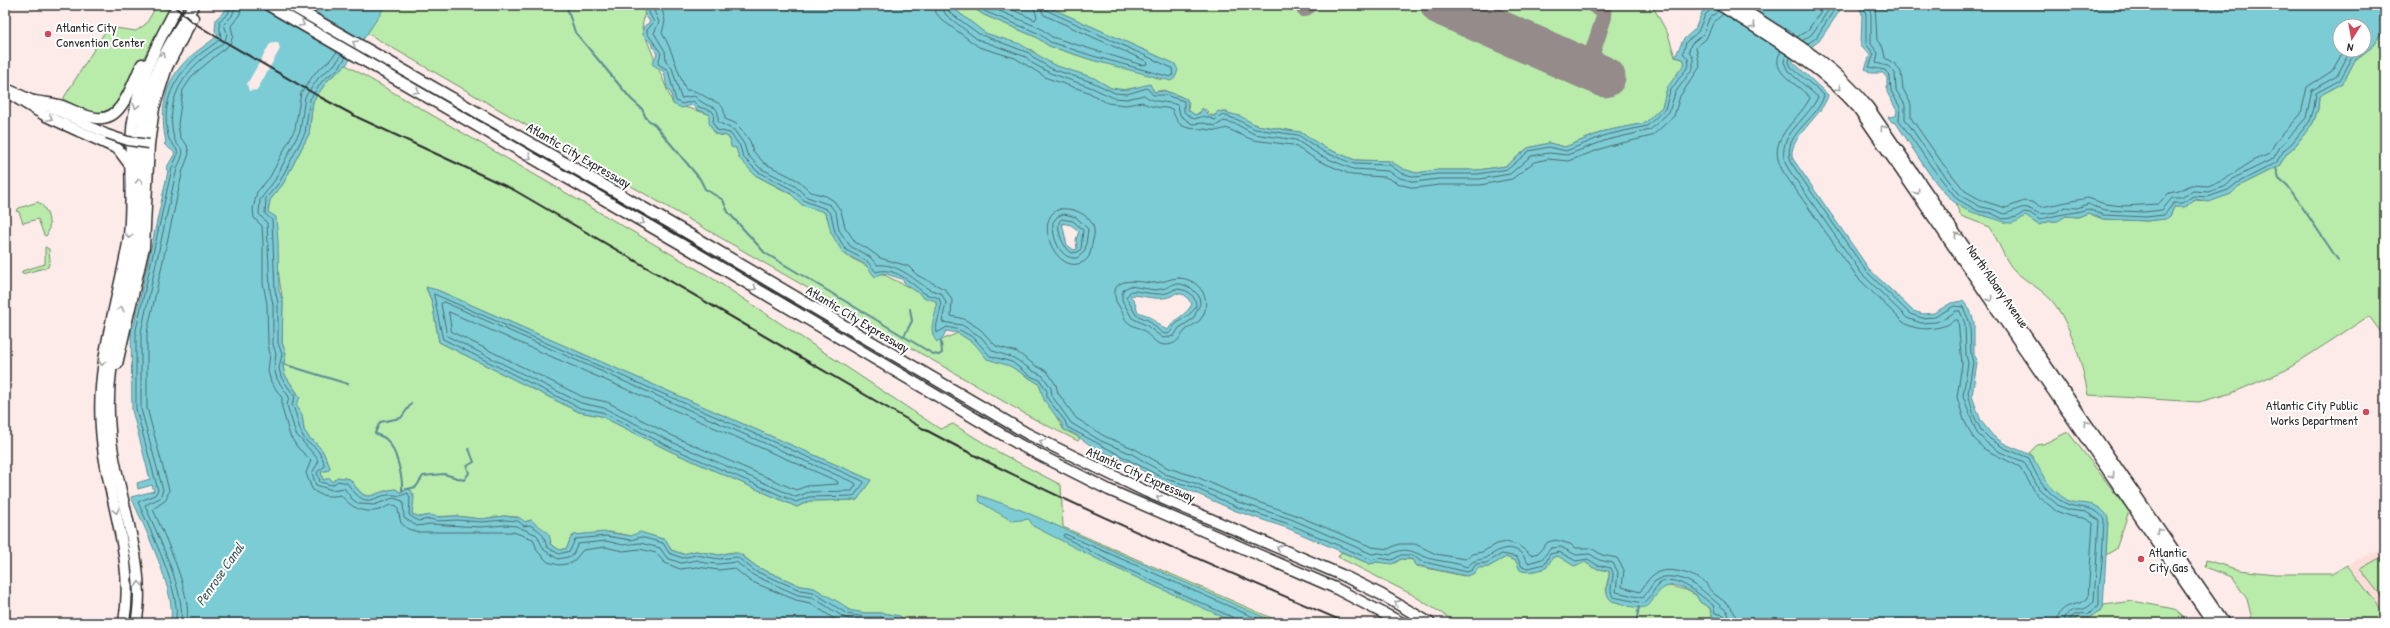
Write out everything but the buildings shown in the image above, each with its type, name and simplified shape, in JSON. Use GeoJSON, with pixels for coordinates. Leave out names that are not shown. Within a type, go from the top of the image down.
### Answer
{"type":"FeatureCollection","features":[{"type":"Feature","properties":{"kind":"highway"},"geometry":{"type":"LineString","coordinates":[[124,622],[128,591],[126,558],[104,458],[100,402],[106,340],[128,241],[132,124],[140,85],[178,5]]}},
{"type":"Feature","properties":{"kind":"highway"},"geometry":{"type":"LineString","coordinates":[[136,623],[139,594],[138,572],[115,470],[110,431],[109,388],[112,355],[137,234],[140,151],[144,112],[151,83],[162,56],[194,5]]}},
{"type":"Feature","properties":{"kind":"highway"},"geometry":{"type":"LineString","coordinates":[[110,431],[115,371],[144,247],[149,144],[158,91],[167,67],[182,36],[200,5]]}},
{"type":"Feature","properties":{"kind":"highway","name":"Atlantic City Expressway"},"geometry":{"type":"LineString","coordinates":[[268,5],[1020,445],[1109,490],[1333,587],[1402,623]]}},
{"type":"Feature","properties":{"kind":"highway","name":"Atlantic City Expressway"},"geometry":{"type":"LineString","coordinates":[[290,5],[677,227],[1028,434],[1147,492],[1335,572],[1382,595],[1430,623]]}},
{"type":"Feature","properties":{"kind":"highway","name":"North Albany Avenue"},"geometry":{"type":"LineString","coordinates":[[1720,5],[1812,59],[1865,116],[2213,623]]}},
{"type":"Feature","properties":{"kind":"highway","name":"North Albany Avenue"},"geometry":{"type":"LineString","coordinates":[[1736,5],[1846,82],[1875,116],[2224,623]]}},
{"type":"Feature","properties":{"kind":"highway"},"geometry":{"type":"LineString","coordinates":[[35,101],[60,106],[97,119],[105,118],[113,114],[123,104],[148,52],[171,18]]}},
{"type":"Feature","properties":{"kind":"highway"},"geometry":{"type":"LineString","coordinates":[[5,91],[46,116],[118,149],[130,165]]}},
{"type":"Feature","properties":{"kind":"street"},"geometry":{"type":"LineString","coordinates":[[5,87],[107,134],[128,141],[149,144]]}},
{"type":"Feature","properties":{"kind":"shaded area"},"geometry":{"type":"Polygon","coordinates":[[[2385,547],[2385,614],[2347,565],[2385,547]]]}},
{"type":"Feature","properties":{"kind":"green space"},"geometry":{"type":"Polygon","coordinates":[[[157,5],[160,5],[169,12],[117,106],[110,110],[96,113],[90,112],[63,99],[108,27],[136,31],[146,24],[157,5]]]}},
{"type":"Feature","properties":{"kind":"green space"},"geometry":{"type":"Polygon","coordinates":[[[379,5],[646,5],[642,28],[673,104],[709,114],[715,134],[727,136],[755,175],[824,212],[847,256],[936,301],[937,342],[958,333],[1038,383],[1063,429],[1080,438],[1078,441],[1034,419],[365,32],[379,5]]]}},
{"type":"Feature","properties":{"kind":"green space"},"geometry":{"type":"Polygon","coordinates":[[[949,5],[969,5],[984,15],[1036,37],[1049,46],[1092,60],[1150,74],[1160,80],[1175,64],[1044,5],[1652,5],[1668,34],[1675,57],[1683,59],[1685,63],[1667,89],[1662,107],[1645,123],[1605,131],[1565,147],[1549,143],[1528,148],[1506,166],[1478,170],[1437,170],[1416,173],[1403,169],[1390,161],[1355,160],[1325,148],[1300,132],[1256,125],[1224,111],[1212,116],[1205,109],[1195,115],[1188,110],[1189,102],[1180,96],[1163,90],[1154,92],[1153,89],[1148,87],[1138,87],[1120,90],[1106,86],[1093,78],[1053,64],[1038,56],[1032,50],[985,33],[949,5]]]}},
{"type":"Feature","properties":{"kind":"green space"},"geometry":{"type":"Polygon","coordinates":[[[2383,33],[2385,35],[2385,338],[2369,316],[2286,370],[2232,393],[2199,402],[2088,395],[2083,372],[2072,338],[2062,316],[2052,300],[2014,270],[2004,255],[1990,227],[1961,216],[1955,203],[1976,213],[2008,222],[2016,221],[2025,215],[2037,224],[2042,224],[2050,221],[2056,221],[2066,216],[2078,217],[2088,213],[2103,219],[2147,221],[2163,219],[2170,216],[2174,207],[2187,206],[2192,200],[2207,201],[2231,194],[2239,186],[2279,166],[2287,153],[2295,146],[2313,123],[2318,109],[2319,96],[2343,83],[2355,60],[2358,58],[2372,58],[2372,47],[2383,33]]]}},
{"type":"Feature","properties":{"kind":"green space"},"geometry":{"type":"Polygon","coordinates":[[[346,65],[709,276],[940,429],[953,424],[1000,453],[1061,485],[1063,527],[1283,623],[907,623],[902,617],[883,613],[851,611],[814,588],[801,586],[757,567],[742,555],[732,552],[719,555],[696,551],[683,554],[671,550],[666,540],[642,533],[632,536],[610,532],[572,536],[567,548],[560,550],[550,544],[551,541],[531,520],[524,522],[518,517],[504,516],[481,519],[456,516],[420,517],[412,514],[414,494],[399,492],[396,489],[366,496],[350,479],[337,477],[332,482],[323,480],[321,472],[329,470],[330,467],[322,450],[310,439],[304,430],[302,415],[296,404],[298,394],[285,375],[283,367],[286,353],[282,343],[283,302],[268,212],[270,200],[283,184],[309,134],[313,101],[328,80],[346,65]],[[426,288],[432,302],[439,342],[579,412],[601,416],[670,451],[797,507],[809,501],[857,500],[871,480],[437,290],[426,288]]]}},
{"type":"Feature","properties":{"kind":"green space"},"geometry":{"type":"Polygon","coordinates":[[[38,202],[47,213],[49,228],[46,236],[44,235],[38,219],[23,223],[19,212],[16,211],[19,208],[38,202]]]}},
{"type":"Feature","properties":{"kind":"green space"},"geometry":{"type":"Polygon","coordinates":[[[45,247],[49,249],[50,261],[48,267],[22,274],[22,271],[45,264],[45,247]]]}},
{"type":"Feature","properties":{"kind":"green space"},"geometry":{"type":"Polygon","coordinates":[[[2068,432],[2129,511],[2116,549],[2106,555],[2108,520],[2105,514],[2101,509],[2096,507],[2072,502],[2060,497],[2045,481],[2037,469],[2033,456],[2029,453],[2037,445],[2043,444],[2068,432]]]}},
{"type":"Feature","properties":{"kind":"green space"},"geometry":{"type":"Polygon","coordinates":[[[1341,552],[1370,564],[1377,562],[1395,563],[1401,559],[1414,560],[1414,564],[1417,566],[1464,576],[1477,568],[1488,567],[1506,557],[1516,561],[1520,570],[1530,571],[1546,568],[1553,557],[1558,556],[1577,566],[1585,562],[1594,568],[1609,571],[1606,589],[1607,594],[1616,602],[1630,606],[1657,593],[1665,585],[1686,590],[1696,595],[1700,602],[1710,608],[1711,615],[1714,618],[1721,618],[1722,623],[1457,623],[1411,594],[1338,557],[1341,552]]]}},
{"type":"Feature","properties":{"kind":"green space"},"geometry":{"type":"Polygon","coordinates":[[[2385,555],[2385,601],[2360,569],[2385,555]]]}},
{"type":"Feature","properties":{"kind":"green space"},"geometry":{"type":"Polygon","coordinates":[[[2206,560],[2239,570],[2275,574],[2332,574],[2347,565],[2385,614],[2385,623],[2253,623],[2247,599],[2232,577],[2205,567],[2206,560]]]}},
{"type":"Feature","properties":{"kind":"green space"},"geometry":{"type":"Polygon","coordinates":[[[2133,601],[2174,609],[2190,623],[2063,623],[2064,621],[2073,621],[2079,617],[2091,617],[2095,612],[2100,612],[2104,605],[2133,601]]]}},
{"type":"Feature","properties":{"kind":"water","name":"Penrose Canal"},"geometry":{"type":"Polygon","coordinates":[[[228,5],[384,5],[381,13],[346,65],[328,80],[313,101],[309,134],[283,184],[270,200],[268,212],[276,217],[279,290],[283,302],[282,343],[286,353],[283,367],[285,375],[300,398],[296,404],[302,415],[304,430],[310,439],[313,440],[322,450],[330,467],[329,470],[321,472],[323,480],[330,478],[332,482],[337,477],[350,479],[356,488],[366,496],[396,489],[400,492],[406,489],[411,490],[414,498],[412,514],[420,517],[430,515],[439,517],[456,516],[481,519],[504,516],[520,518],[525,522],[531,520],[547,533],[550,544],[560,550],[567,548],[570,539],[574,535],[606,532],[631,536],[640,532],[666,540],[671,550],[683,554],[696,551],[719,555],[738,553],[757,567],[801,586],[814,588],[842,604],[848,610],[900,616],[907,623],[170,623],[171,611],[165,579],[151,542],[131,497],[154,491],[152,485],[138,489],[137,483],[150,479],[132,410],[131,326],[134,325],[168,171],[166,169],[175,153],[164,144],[166,142],[163,111],[167,91],[182,65],[218,35],[215,31],[216,19],[225,11],[228,5]]]}},
{"type":"Feature","properties":{"kind":"water"},"geometry":{"type":"Polygon","coordinates":[[[647,5],[949,5],[985,33],[1020,44],[1054,65],[1094,78],[1111,88],[1126,90],[1150,84],[1154,92],[1165,91],[1187,99],[1188,110],[1195,115],[1200,113],[1202,108],[1210,116],[1215,116],[1218,111],[1240,116],[1256,125],[1300,132],[1325,148],[1355,160],[1390,161],[1403,169],[1416,173],[1436,170],[1478,170],[1506,166],[1528,148],[1549,143],[1565,147],[1605,131],[1645,123],[1662,107],[1667,88],[1685,63],[1683,59],[1675,57],[1683,40],[1695,29],[1702,12],[1711,5],[1842,5],[1839,12],[1819,41],[1792,61],[1828,95],[1820,111],[1795,144],[1792,152],[1793,159],[1869,269],[1913,311],[1923,314],[1934,313],[1951,303],[1963,301],[1970,310],[1974,322],[1974,355],[1977,362],[1972,396],[1981,421],[1993,436],[2005,444],[2031,455],[2044,478],[2057,493],[2069,501],[2098,507],[2108,517],[2103,608],[2089,618],[2079,617],[2073,621],[2064,621],[2063,623],[1722,623],[1720,618],[1712,617],[1710,608],[1700,602],[1696,595],[1678,586],[1668,586],[1663,588],[1649,605],[1641,608],[1612,601],[1607,594],[1609,571],[1594,568],[1585,562],[1574,566],[1558,556],[1553,557],[1546,568],[1530,572],[1520,570],[1516,561],[1506,557],[1488,567],[1478,568],[1475,573],[1467,576],[1415,565],[1412,559],[1401,559],[1392,564],[1377,562],[1370,564],[1287,528],[1236,511],[1191,491],[1162,482],[1128,462],[1096,449],[1073,433],[1064,430],[1062,424],[1044,400],[1039,384],[1010,366],[987,359],[975,344],[958,333],[946,331],[941,341],[937,342],[932,331],[936,311],[936,301],[922,297],[919,293],[906,285],[902,279],[883,273],[875,277],[865,264],[843,253],[831,233],[827,216],[824,212],[802,205],[790,193],[755,175],[739,158],[736,148],[731,147],[730,139],[727,136],[715,134],[709,123],[709,114],[697,110],[692,105],[682,108],[673,104],[671,93],[667,88],[664,72],[652,64],[657,54],[651,43],[643,35],[643,27],[650,22],[644,13],[647,5]],[[1062,223],[1067,245],[1074,250],[1077,249],[1076,240],[1079,231],[1071,225],[1062,223]],[[1176,293],[1164,298],[1130,296],[1134,300],[1138,312],[1149,316],[1161,327],[1168,330],[1192,304],[1185,295],[1176,293]]]}},
{"type":"Feature","properties":{"kind":"water"},"geometry":{"type":"Polygon","coordinates":[[[969,5],[1044,5],[1175,64],[1178,70],[1175,78],[1171,81],[1092,60],[1049,46],[1036,37],[984,15],[969,5]]]}},
{"type":"Feature","properties":{"kind":"water"},"geometry":{"type":"Polygon","coordinates":[[[2385,5],[2385,35],[2383,33],[2380,35],[2372,47],[2372,18],[2332,18],[2332,58],[2358,58],[2355,60],[2343,83],[2319,96],[2318,109],[2313,123],[2295,146],[2287,153],[2279,166],[2239,186],[2231,194],[2209,202],[2195,199],[2185,207],[2174,207],[2170,216],[2166,219],[2147,221],[2103,219],[2088,213],[2078,217],[2066,216],[2058,221],[2050,221],[2039,225],[2025,216],[2016,222],[2008,223],[1977,214],[1959,206],[1946,195],[1923,165],[1896,123],[1892,122],[1888,117],[1896,116],[1897,111],[1887,92],[1887,78],[1883,73],[1871,73],[1865,69],[1870,55],[1861,45],[1862,14],[1859,6],[2385,5]]]}},
{"type":"Feature","properties":{"kind":"water"},"geometry":{"type":"Polygon","coordinates":[[[426,287],[437,290],[871,480],[857,500],[809,501],[797,507],[670,451],[601,416],[579,412],[439,342],[432,302],[426,287]]]}},
{"type":"Feature","properties":{"kind":"water"},"geometry":{"type":"Polygon","coordinates":[[[978,495],[1021,510],[1277,623],[1236,623],[1109,565],[1033,526],[1029,519],[1012,521],[980,502],[978,495]]]}},
{"type":"Feature","properties":{"kind":"pier"},"geometry":{"type":"Polygon","coordinates":[[[278,42],[280,49],[257,90],[249,91],[247,84],[270,44],[278,42]]]}},
{"type":"Feature","properties":{"kind":"waterway"},"geometry":{"type":"LineString","coordinates":[[566,5],[575,32],[631,99],[642,109],[646,118],[655,125],[700,179],[705,189],[723,200],[728,212],[765,253],[933,354],[939,355],[942,353],[941,342]]}},
{"type":"Feature","properties":{"kind":"waterway"},"geometry":{"type":"LineString","coordinates":[[2276,168],[2279,178],[2288,186],[2338,260]]}},
{"type":"Feature","properties":{"kind":"waterway"},"geometry":{"type":"LineString","coordinates":[[904,336],[912,321],[910,309]]}},
{"type":"Feature","properties":{"kind":"waterway"},"geometry":{"type":"LineString","coordinates":[[283,364],[348,384]]}},
{"type":"Feature","properties":{"kind":"waterway"},"geometry":{"type":"LineString","coordinates":[[402,491],[400,471],[393,449],[386,439],[375,433],[380,422],[401,418],[411,404]]}},
{"type":"Feature","properties":{"kind":"waterway"},"geometry":{"type":"LineString","coordinates":[[403,490],[416,487],[423,476],[444,474],[464,480],[469,473],[467,466],[474,462],[469,449]]}},
{"type":"Feature","properties":{"kind":"waterway"},"geometry":{"type":"LineString","coordinates":[[1636,623],[1639,607]]}},
{"type":"Feature","properties":{"kind":"taxiway"},"geometry":{"type":"LineString","coordinates":[[1304,9],[1310,5]]}},
{"type":"Feature","properties":{"kind":"taxiway"},"geometry":{"type":"LineString","coordinates":[[1479,22],[1492,16],[1495,5]]}},
{"type":"Feature","properties":{"kind":"taxiway"},"geometry":{"type":"LineString","coordinates":[[1587,69],[1604,17],[1603,11],[1593,5]]}},
{"type":"Feature","properties":{"kind":"runway"},"geometry":{"type":"LineString","coordinates":[[1441,5],[1605,77]]}},
{"type":"Feature","properties":{"kind":"railway"},"geometry":{"type":"LineString","coordinates":[[173,5],[191,21],[320,97],[359,118],[514,190],[922,428],[1079,506],[1347,623]]}},
{"type":"Feature","properties":{"kind":"place","name":"Atlantic City Convention Center"},"geometry":{"type":"Point","coordinates":[48,34]}},
{"type":"Feature","properties":{"kind":"place","name":"Atlantic City Public Works Department"},"geometry":{"type":"Point","coordinates":[2366,412]}},
{"type":"Feature","properties":{"kind":"place","name":"Atlantic City Gas"},"geometry":{"type":"Point","coordinates":[2141,559]}}]}
